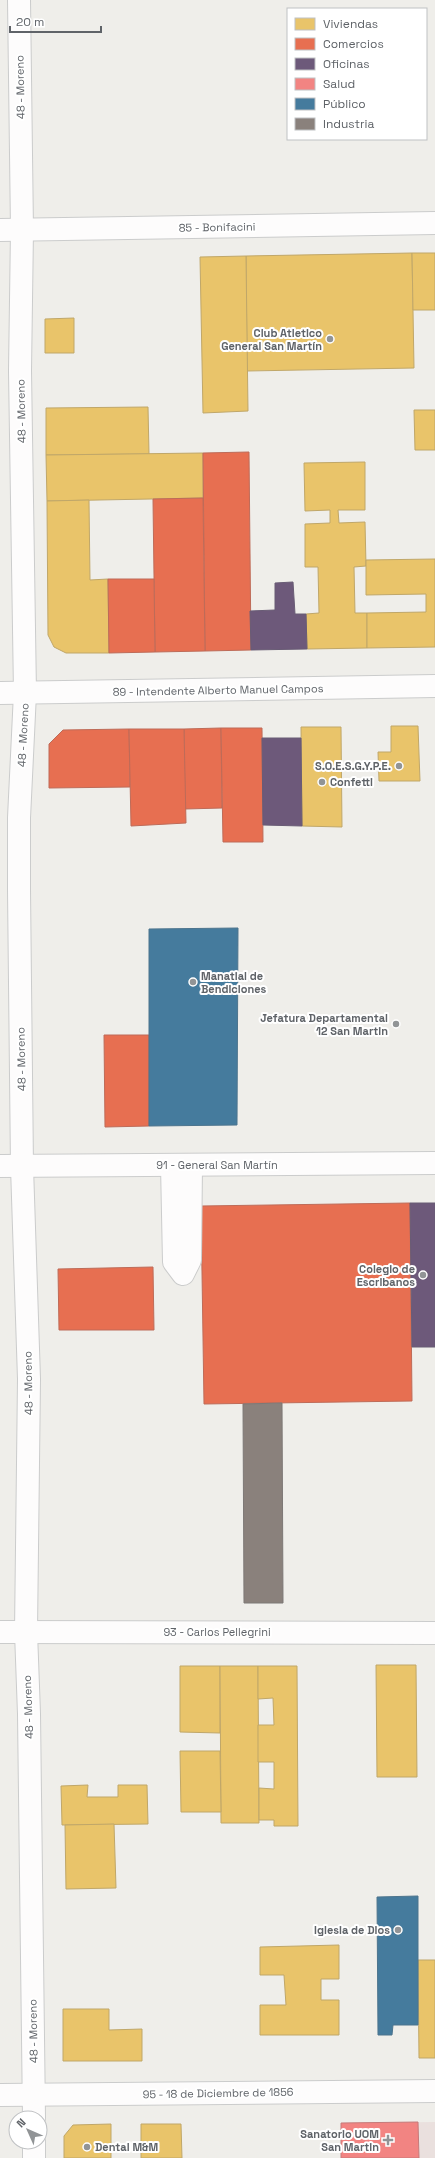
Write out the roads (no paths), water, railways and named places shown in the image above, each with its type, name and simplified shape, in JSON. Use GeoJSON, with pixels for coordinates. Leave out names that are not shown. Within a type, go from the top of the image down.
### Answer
{"type":"FeatureCollection","features":[{"type":"Feature","properties":{"kind":"street","name":"48 - Moreno"},"geometry":{"type":"LineString","coordinates":[[19,0],[22,230],[20,371],[25,693],[19,818],[22,1167],[29,1379],[26,1632],[29,1714],[34,2110]]}},
{"type":"Feature","properties":{"kind":"street","name":"85 - Bonifacini"},"geometry":{"type":"LineString","coordinates":[[0,230],[435,223]]}},
{"type":"Feature","properties":{"kind":"street","name":"89 - Intendente Alberto Manuel Campos"},"geometry":{"type":"LineString","coordinates":[[0,693],[435,686]]}},
{"type":"Feature","properties":{"kind":"street","name":"91 - General San Martín"},"geometry":{"type":"LineString","coordinates":[[0,1166],[435,1163]]}},
{"type":"Feature","properties":{"kind":"street","name":"93 - Carlos Pellegrini"},"geometry":{"type":"LineString","coordinates":[[0,1632],[435,1633]]}},
{"type":"Feature","properties":{"kind":"street","name":"95 - 18 de Diciembre de 1856"},"geometry":{"type":"LineString","coordinates":[[0,2096],[435,2091]]}},
{"type":"Feature","properties":{"kind":"place","name":"Club Atletico General San Martín"},"geometry":{"type":"Point","coordinates":[330,339]}},
{"type":"Feature","properties":{"kind":"place","name":"S.O.E.S.G.Y.P.E."},"geometry":{"type":"Point","coordinates":[399,766]}},
{"type":"Feature","properties":{"kind":"place","name":"Confetti"},"geometry":{"type":"Point","coordinates":[322,782]}},
{"type":"Feature","properties":{"kind":"place","name":"Manatial de Bendiciones"},"geometry":{"type":"Point","coordinates":[193,982]}},
{"type":"Feature","properties":{"kind":"place","name":"Jefatura Departamental 12 San Martin"},"geometry":{"type":"Point","coordinates":[396,1024]}},
{"type":"Feature","properties":{"kind":"place","name":"Colegio de Escribanos"},"geometry":{"type":"Point","coordinates":[423,1275]}},
{"type":"Feature","properties":{"kind":"place","name":"Iglesia de Dios"},"geometry":{"type":"Point","coordinates":[398,1930]}},
{"type":"Feature","properties":{"kind":"place","name":"Sanatorio UOM San Martin"},"geometry":{"type":"Point","coordinates":[388,2140]}},
{"type":"Feature","properties":{"kind":"place","name":"Dental M&M"},"geometry":{"type":"Point","coordinates":[87,2147]}}]}
